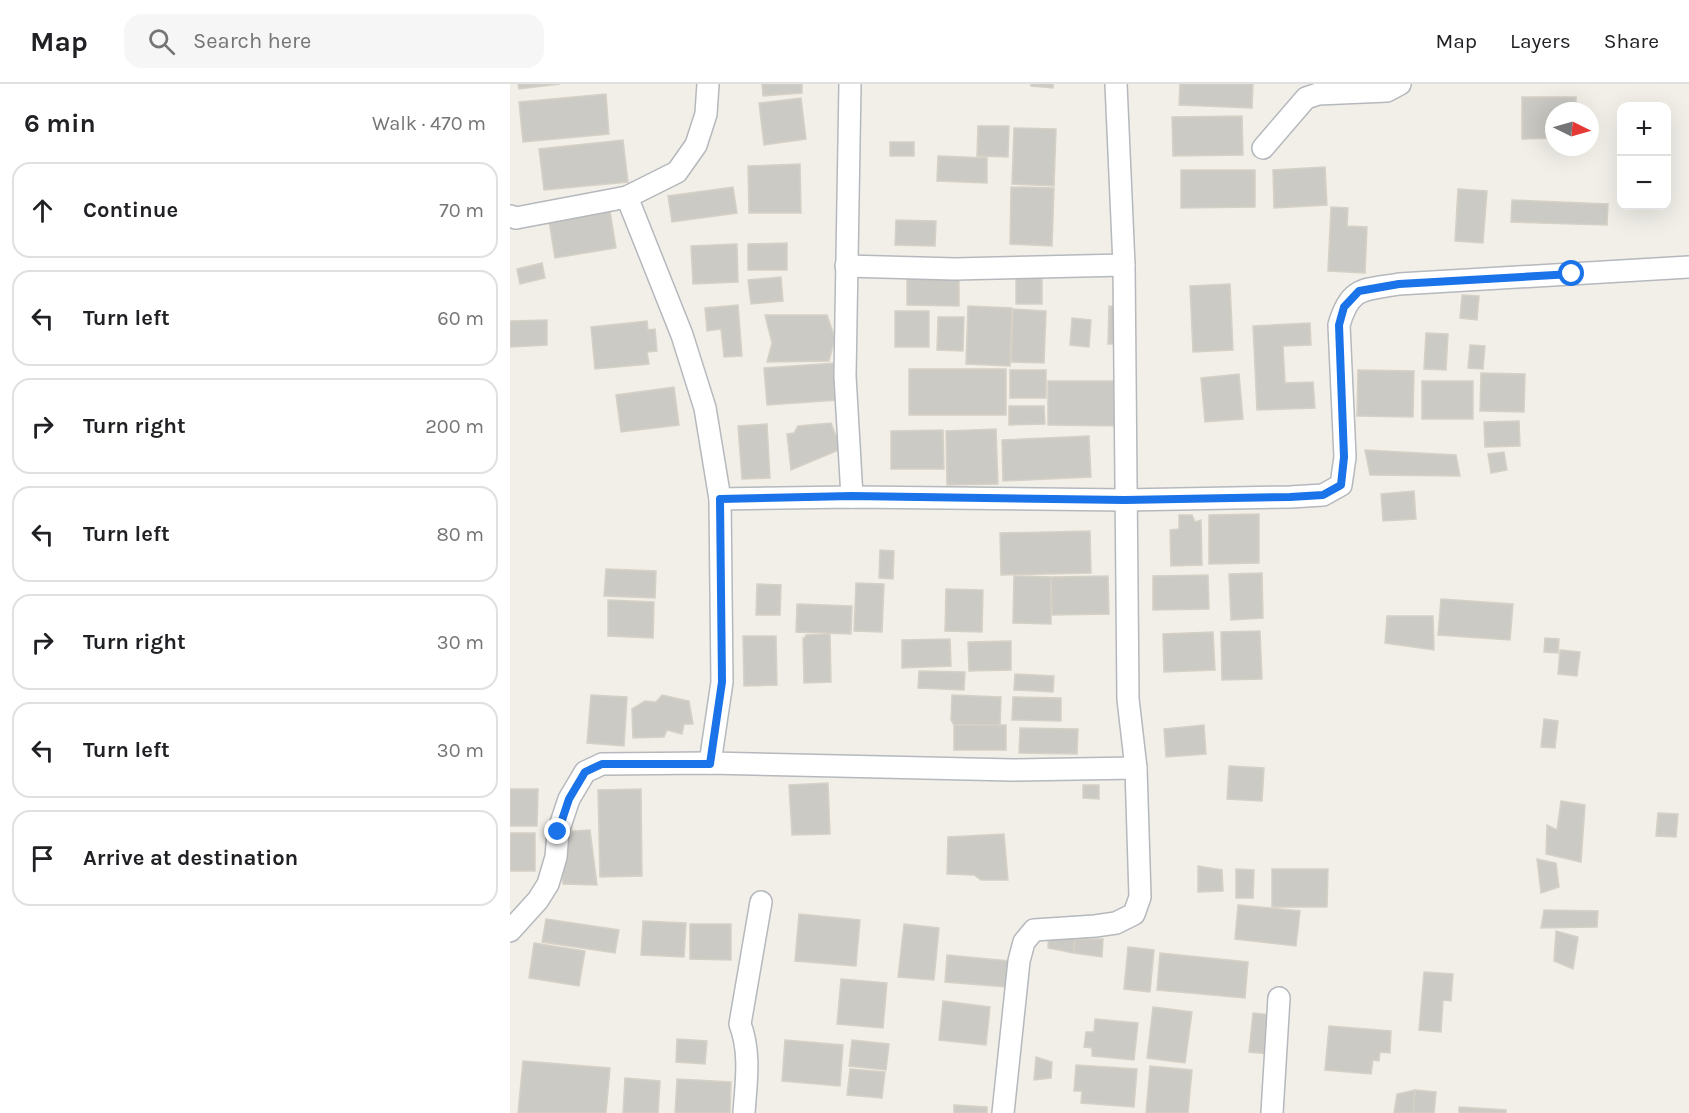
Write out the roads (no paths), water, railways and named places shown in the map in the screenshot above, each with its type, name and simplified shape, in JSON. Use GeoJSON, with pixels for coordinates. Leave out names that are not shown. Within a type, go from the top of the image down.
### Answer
{"type":"FeatureCollection","features":[{"type":"Feature","properties":{"kind":"street"},"geometry":{"type":"LineString","coordinates":[[510,216],[516,218],[627,198],[677,172],[696,145],[706,114],[708,84]]}},
{"type":"Feature","properties":{"kind":"street"},"geometry":{"type":"LineString","coordinates":[[850,84],[845,376],[852,496]]}},
{"type":"Feature","properties":{"kind":"street"},"geometry":{"type":"LineString","coordinates":[[1004,1113],[1018,961],[1024,942],[1034,930],[1095,927],[1116,923],[1134,914],[1140,897],[1136,768],[1128,699],[1124,265],[1116,84]]}},
{"type":"Feature","properties":{"kind":"street"},"geometry":{"type":"LineString","coordinates":[[1263,148],[1306,98],[1318,94],[1387,91],[1400,84]]}},
{"type":"Feature","properties":{"kind":"street"},"geometry":{"type":"LineString","coordinates":[[627,198],[682,335],[705,408],[720,499],[722,682],[710,764]]}},
{"type":"Feature","properties":{"kind":"street"},"geometry":{"type":"LineString","coordinates":[[846,266],[955,269],[1124,265]]}},
{"type":"Feature","properties":{"kind":"street"},"geometry":{"type":"LineString","coordinates":[[720,499],[852,496],[1125,500],[1323,495],[1341,485],[1344,457],[1339,325],[1344,307],[1359,291],[1399,284],[1689,267]]}},
{"type":"Feature","properties":{"kind":"street"},"geometry":{"type":"LineString","coordinates":[[510,931],[538,900],[548,884],[556,857],[558,832],[569,799],[585,772],[602,764],[1012,770],[1136,768]]}},
{"type":"Feature","properties":{"kind":"street"},"geometry":{"type":"LineString","coordinates":[[744,1113],[746,1041],[740,1024],[761,902]]}},
{"type":"Feature","properties":{"kind":"street"},"geometry":{"type":"LineString","coordinates":[[1272,1113],[1279,998]]}}]}
